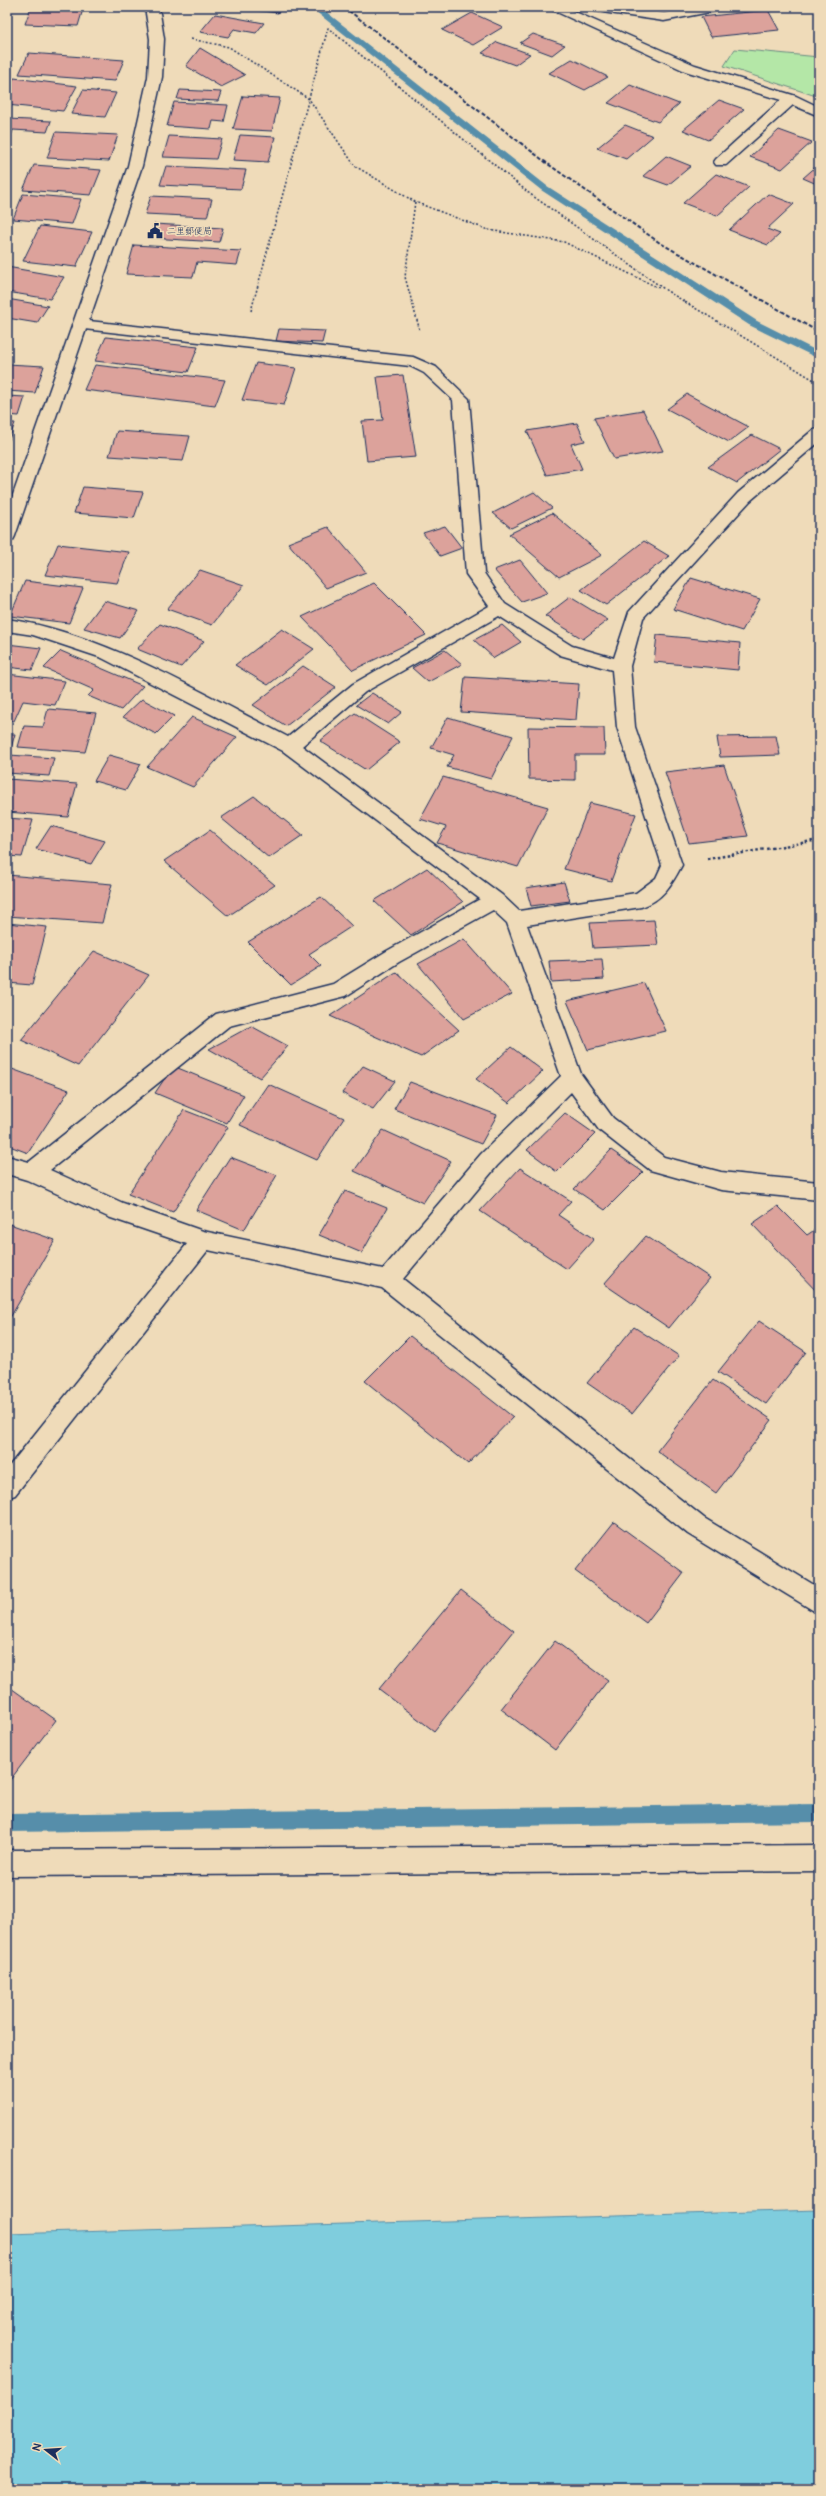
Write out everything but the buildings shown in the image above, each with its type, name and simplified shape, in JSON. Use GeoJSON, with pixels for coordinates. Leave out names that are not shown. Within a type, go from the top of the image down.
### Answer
{"type":"FeatureCollection","features":[{"type":"Feature","properties":{"kind":"street"},"geometry":{"type":"LineString","coordinates":[[553,7],[690,68],[791,100],[819,112]]}},
{"type":"Feature","properties":{"kind":"street"},"geometry":{"type":"LineString","coordinates":[[595,7],[664,17],[715,7]]}},
{"type":"Feature","properties":{"kind":"street"},"geometry":{"type":"LineString","coordinates":[[7,536],[135,165],[153,95],[157,45],[155,8]]}},
{"type":"Feature","properties":{"kind":"street"},"geometry":{"type":"LineString","coordinates":[[721,162],[791,100]]}},
{"type":"Feature","properties":{"kind":"street"},"geometry":{"type":"LineString","coordinates":[[80,325],[413,362],[430,370],[461,399],[474,574],[499,608],[566,652],[621,666]]}},
{"type":"Feature","properties":{"kind":"street"},"geometry":{"type":"LineString","coordinates":[[515,919],[641,900],[664,883],[672,865],[626,727],[621,666],[635,616],[744,497],[819,434]]}},
{"type":"Feature","properties":{"kind":"street"},"geometry":{"type":"LineString","coordinates":[[290,746],[359,688],[499,608]]}},
{"type":"Feature","properties":{"kind":"street"},"geometry":{"type":"LineString","coordinates":[[7,625],[35,629],[108,654],[290,746],[495,900],[515,919],[572,1078],[606,1124],[658,1164],[721,1181],[819,1191]]}},
{"type":"Feature","properties":{"kind":"street"},"geometry":{"type":"LineString","coordinates":[[32,1172],[223,1020],[339,990],[392,957],[495,900]]}},
{"type":"Feature","properties":{"kind":"street"},"geometry":{"type":"LineString","coordinates":[[388,1280],[489,1160],[572,1078]]}},
{"type":"Feature","properties":{"kind":"street"},"geometry":{"type":"LineString","coordinates":[[7,1165],[32,1172],[116,1210],[203,1240],[388,1280],[696,1526],[819,1602]]}},
{"type":"Feature","properties":{"kind":"street"},"geometry":{"type":"LineString","coordinates":[[7,1487],[203,1240]]}},
{"type":"Feature","properties":{"kind":"street"},"geometry":{"type":"LineString","coordinates":[[7,1863],[819,1858]]}},
{"type":"Feature","properties":{"kind":"path"},"geometry":{"type":"LineString","coordinates":[[242,344],[328,28],[530,194],[667,291],[819,384]]}},
{"type":"Feature","properties":{"kind":"path"},"geometry":{"type":"LineString","coordinates":[[157,45],[193,39],[229,46],[309,98],[355,166],[415,202],[488,230],[564,242],[667,291]]}},
{"type":"Feature","properties":{"kind":"path"},"geometry":{"type":"LineString","coordinates":[[415,202],[405,277],[430,370]]}},
{"type":"Feature","properties":{"kind":"path"},"geometry":{"type":"LineString","coordinates":[[672,865],[819,840]]}},
{"type":"Feature","properties":{"kind":"green space"},"geometry":{"type":"Polygon","coordinates":[[[735,49],[819,57],[819,97],[724,66],[735,49]]]}},
{"type":"Feature","properties":{"kind":"water"},"geometry":{"type":"Polygon","coordinates":[[[819,2210],[819,2489],[7,2489],[7,2234],[819,2210]]]}},
{"type":"Feature","properties":{"kind":"waterway"},"geometry":{"type":"LineString","coordinates":[[314,7],[544,188],[753,323],[819,356]]}},
{"type":"Feature","properties":{"kind":"waterway"},"geometry":{"type":"LineString","coordinates":[[7,1823],[819,1813]]}},
{"type":"Feature","properties":{"kind":"railway"},"geometry":{"type":"LineString","coordinates":[[344,7],[548,164],[660,243],[819,332]]}},
{"type":"Feature","properties":{"kind":"place","name":"二里郵便局"},"geometry":{"type":"Point","coordinates":[155,231]}}]}
